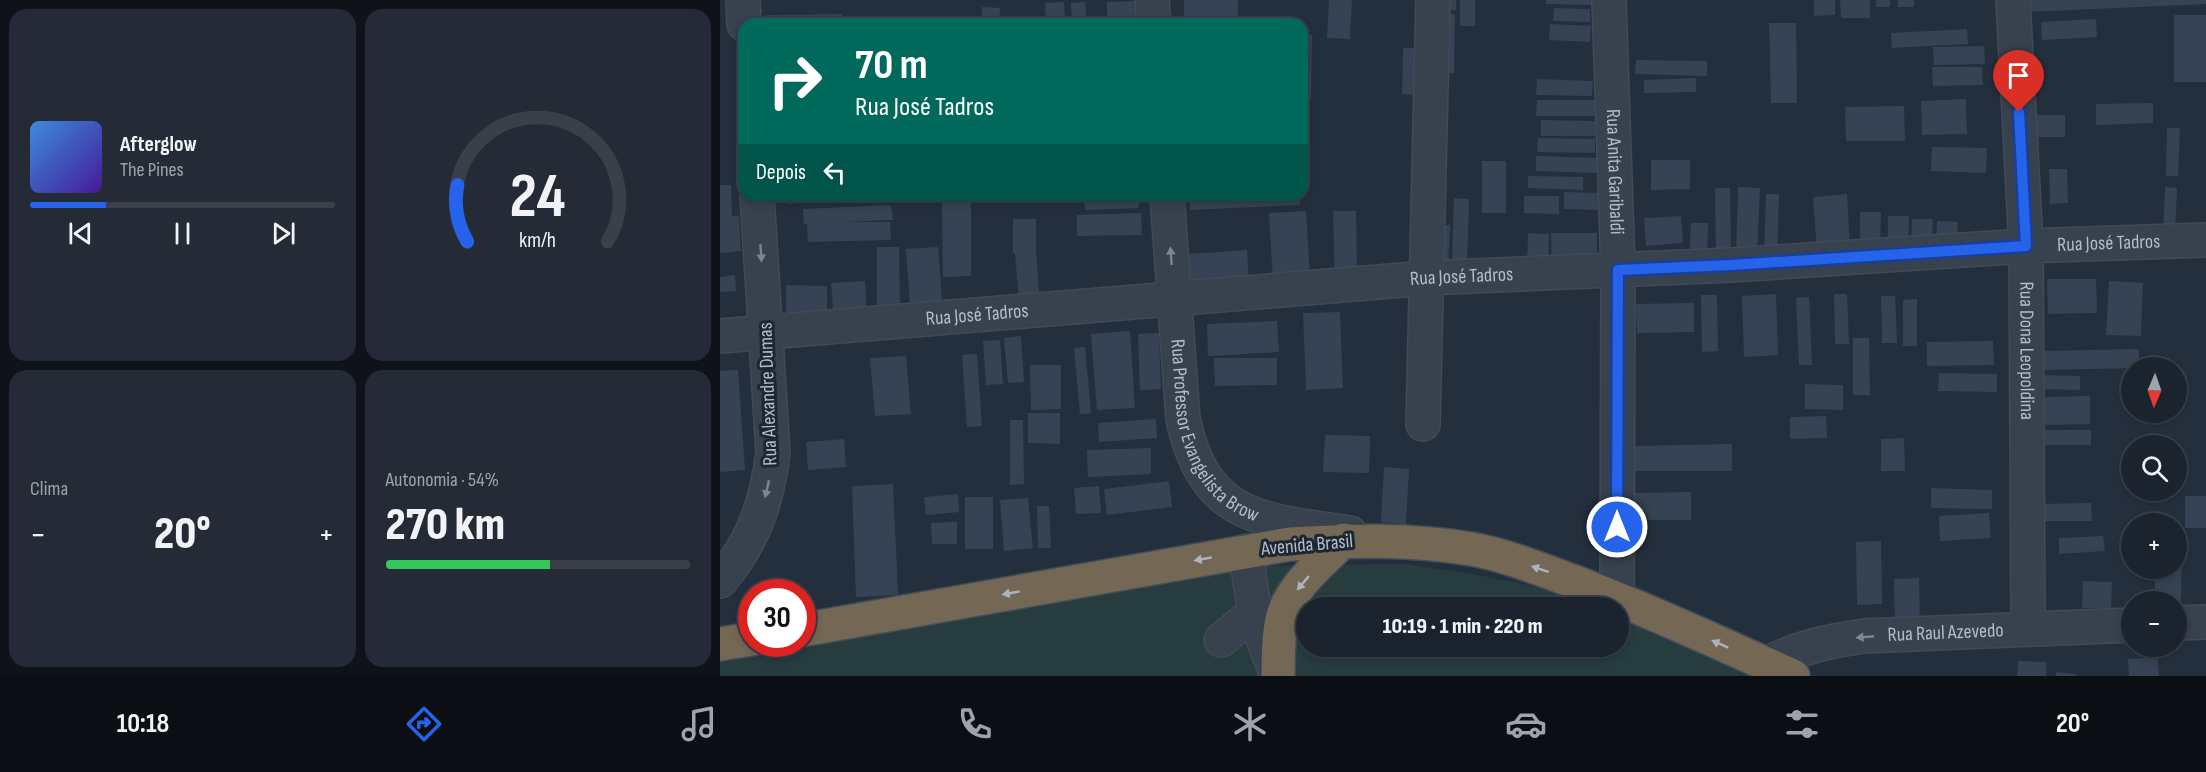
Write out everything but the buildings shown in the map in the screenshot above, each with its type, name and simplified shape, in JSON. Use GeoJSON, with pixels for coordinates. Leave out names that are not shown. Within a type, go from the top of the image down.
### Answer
{"type":"FeatureCollection","features":[{"type":"Feature","properties":{"kind":"highway","name":"Avenida Brasil"},"geometry":{"type":"LineString","coordinates":[[816,627],[1247,550],[1344,540],[1399,541],[1473,549],[1540,569],[1614,597]]}},
{"type":"Feature","properties":{"kind":"highway"},"geometry":{"type":"LineString","coordinates":[[1278,676],[1281,622],[1289,601],[1302,583],[1344,540]]}},
{"type":"Feature","properties":{"kind":"highway","name":"Avenida Brasil"},"geometry":{"type":"LineString","coordinates":[[1629,603],[1779,670]]}},
{"type":"Feature","properties":{"kind":"highway"},"geometry":{"type":"LineString","coordinates":[[720,644],[738,641]]}},
{"type":"Feature","properties":{"kind":"street"},"geometry":{"type":"LineString","coordinates":[[720,2],[742,0],[744,18]]}},
{"type":"Feature","properties":{"kind":"street"},"geometry":{"type":"LineString","coordinates":[[1152,0],[1154,18]]}},
{"type":"Feature","properties":{"kind":"street"},"geometry":{"type":"LineString","coordinates":[[1423,424],[1433,0]]}},
{"type":"Feature","properties":{"kind":"street","name":"Rua Anita Garibaldi"},"geometry":{"type":"LineString","coordinates":[[1609,0],[1618,270],[1617,597]]}},
{"type":"Feature","properties":{"kind":"street","name":"Rua Dona Leopoldina"},"geometry":{"type":"LineString","coordinates":[[2013,0],[2026,246],[2028,628]]}},
{"type":"Feature","properties":{"kind":"street","name":"Rua Alexandre Dumas"},"geometry":{"type":"LineString","coordinates":[[720,581],[757,524],[769,488],[773,453],[757,201]]}},
{"type":"Feature","properties":{"kind":"street","name":"Rua Professor Evangelista Brow"},"geometry":{"type":"LineString","coordinates":[[1167,201],[1183,419],[1188,444],[1214,489],[1230,504],[1280,523],[1399,541]]}},
{"type":"Feature","properties":{"kind":"street","name":"Rua José Tadros"},"geometry":{"type":"LineString","coordinates":[[720,336],[1427,278],[1731,265],[2026,246],[2206,240]]}},
{"type":"Feature","properties":{"kind":"street"},"geometry":{"type":"LineString","coordinates":[[1247,550],[1254,613],[1278,676]]}},
{"type":"Feature","properties":{"kind":"street"},"geometry":{"type":"LineString","coordinates":[[1221,640],[1254,613]]}},
{"type":"Feature","properties":{"kind":"street"},"geometry":{"type":"LineString","coordinates":[[2187,623],[2206,622]]}},
{"type":"Feature","properties":{"kind":"street","name":"Rua Raul Azevedo"},"geometry":{"type":"LineString","coordinates":[[1779,670],[1808,646],[1831,640],[1865,636],[2121,625]]}},
{"type":"Feature","properties":{"kind":"green space"},"geometry":{"type":"Polygon","coordinates":[[[1405,564],[1473,574],[1586,597],[1296,597],[1296,657],[1629,657],[1629,615],[1754,676],[720,676],[720,660],[738,657],[816,657],[816,642],[972,613],[1053,603],[1221,574],[1242,566],[1405,564]]]}},
{"type":"Feature","properties":{"kind":"route"},"geometry":{"type":"LineString","coordinates":[[1617,527],[1618,270],[2026,246],[2019,112]]}}]}
